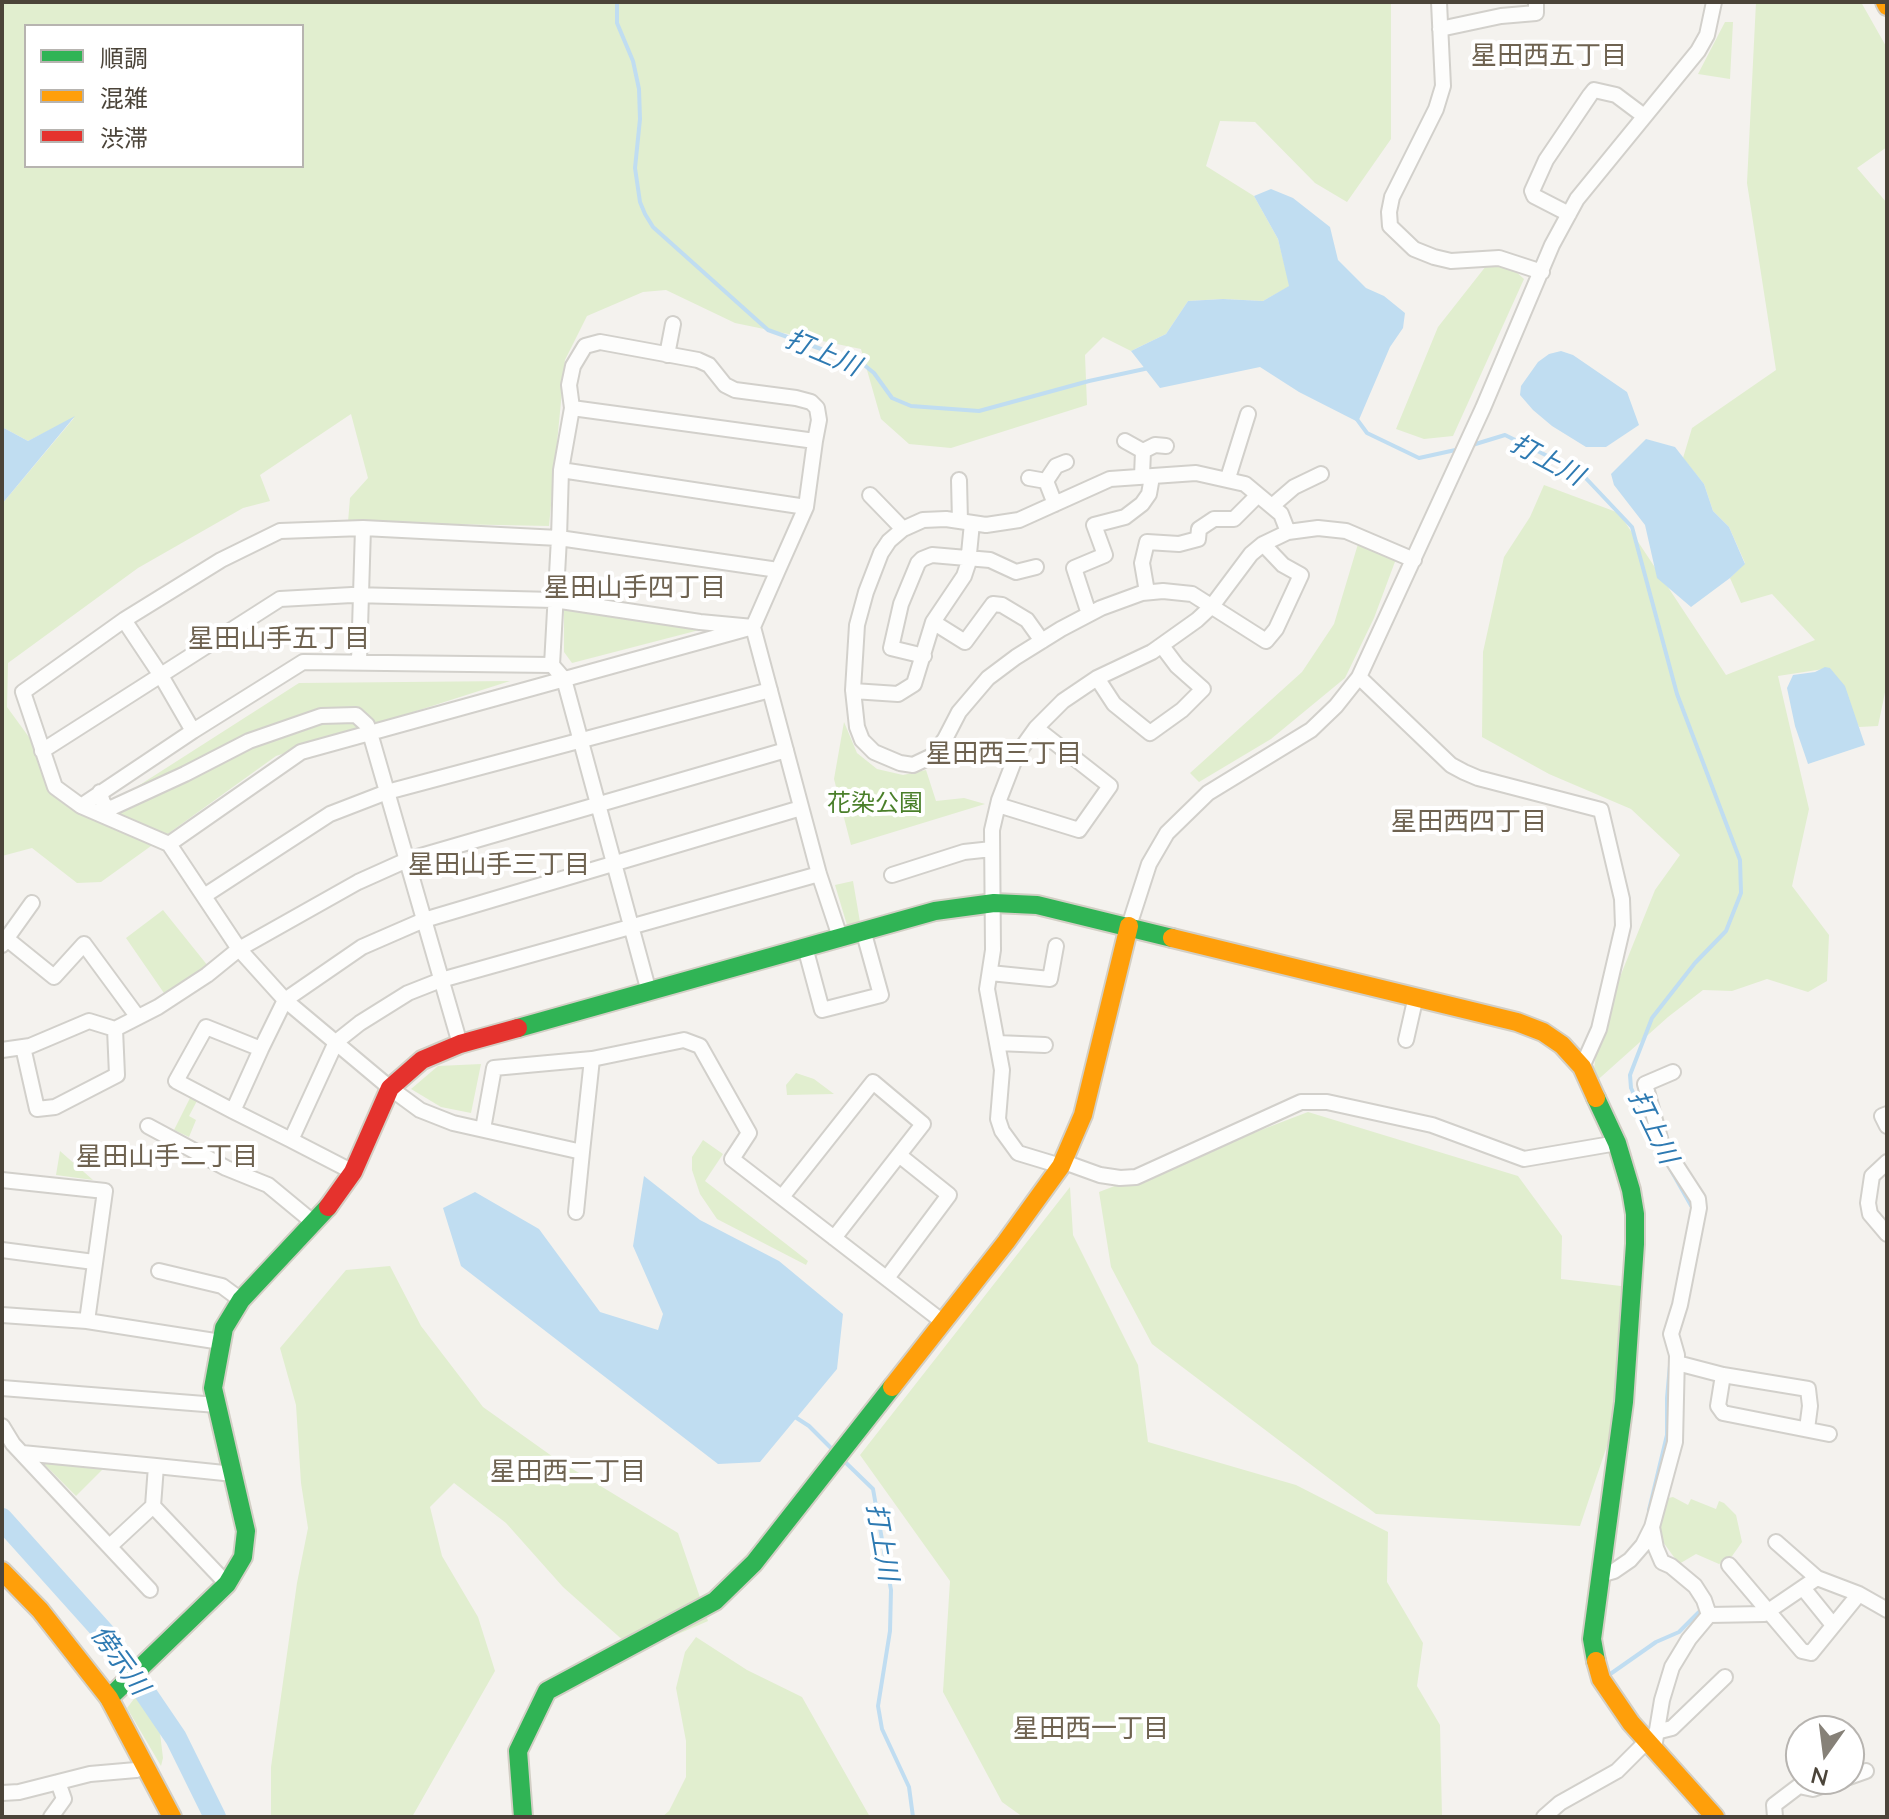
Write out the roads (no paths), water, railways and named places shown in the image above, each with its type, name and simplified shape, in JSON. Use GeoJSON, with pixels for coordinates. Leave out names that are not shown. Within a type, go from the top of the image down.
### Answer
{"type":"FeatureCollection","features":[{"type":"Feature","properties":{"kind":"street"},"geometry":{"type":"LineString","coordinates":[[1439,2],[1443,86],[1436,109],[1392,197],[1390,226],[1414,249],[1434,257],[1451,261],[1499,258],[1542,272]]}},
{"type":"Feature","properties":{"kind":"street"},"geometry":{"type":"LineString","coordinates":[[1440,29],[1501,16],[1536,13],[1536,2]]}},
{"type":"Feature","properties":{"kind":"street"},"geometry":{"type":"LineString","coordinates":[[523,1817],[518,1751],[547,1691],[715,1601],[754,1563],[1063,1164],[1083,1115],[1129,926],[1149,864],[1167,833],[1208,793],[1311,730],[1336,706],[1359,677],[1569,214],[1587,184],[1698,51],[1707,35],[1714,2]]}},
{"type":"Feature","properties":{"kind":"street"},"geometry":{"type":"LineString","coordinates":[[1569,214],[1534,196],[1532,191],[1546,160],[1590,95],[1594,90],[1616,95],[1644,116]]}},
{"type":"Feature","properties":{"kind":"street"},"geometry":{"type":"LineString","coordinates":[[667,355],[673,324]]}},
{"type":"Feature","properties":{"kind":"street"},"geometry":{"type":"LineString","coordinates":[[649,992],[564,679],[552,665],[561,470],[572,408],[569,385],[573,366],[585,346],[600,342],[709,365],[725,385],[735,390],[796,398],[811,402],[817,408],[819,420],[806,507],[753,627],[819,874],[840,937]]}},
{"type":"Feature","properties":{"kind":"street"},"geometry":{"type":"LineString","coordinates":[[572,408],[815,441]]}},
{"type":"Feature","properties":{"kind":"street"},"geometry":{"type":"LineString","coordinates":[[1228,478],[1248,414]]}},
{"type":"Feature","properties":{"kind":"street"},"geometry":{"type":"LineString","coordinates":[[1125,441],[1143,451]]}},
{"type":"Feature","properties":{"kind":"street"},"geometry":{"type":"LineString","coordinates":[[1143,451],[1155,445],[1166,446]]}},
{"type":"Feature","properties":{"kind":"street"},"geometry":{"type":"LineString","coordinates":[[1089,614],[1074,568],[1105,555],[1094,525],[1125,517],[1149,494],[1143,451]]}},
{"type":"Feature","properties":{"kind":"street"},"geometry":{"type":"LineString","coordinates":[[1046,481],[1056,466],[1066,462]]}},
{"type":"Feature","properties":{"kind":"street"},"geometry":{"type":"LineString","coordinates":[[561,470],[806,507]]}},
{"type":"Feature","properties":{"kind":"street"},"geometry":{"type":"LineString","coordinates":[[1263,544],[1283,565],[1301,575],[1276,629],[1266,641],[1192,594],[1147,592],[1089,614],[988,678],[959,712],[932,756],[913,765],[886,759],[862,740],[857,727],[853,691],[857,625],[881,553],[903,529],[923,520],[946,519],[986,525],[1019,520],[1110,479],[1196,473],[1245,484],[1281,514],[1288,532]]}},
{"type":"Feature","properties":{"kind":"street"},"geometry":{"type":"LineString","coordinates":[[1272,506],[1294,487],[1321,474]]}},
{"type":"Feature","properties":{"kind":"street"},"geometry":{"type":"LineString","coordinates":[[1029,478],[1046,481]]}},
{"type":"Feature","properties":{"kind":"street"},"geometry":{"type":"LineString","coordinates":[[853,691],[885,695],[908,690],[918,678],[933,622],[958,588],[969,559],[959,480]]}},
{"type":"Feature","properties":{"kind":"street"},"geometry":{"type":"LineString","coordinates":[[1046,481],[1055,504]]}},
{"type":"Feature","properties":{"kind":"street"},"geometry":{"type":"LineString","coordinates":[[870,495],[903,529]]}},
{"type":"Feature","properties":{"kind":"street"},"geometry":{"type":"LineString","coordinates":[[1147,592],[1142,563],[1147,542],[1179,544],[1198,539],[1199,529],[1214,519],[1234,519],[1258,495]]}},
{"type":"Feature","properties":{"kind":"street"},"geometry":{"type":"LineString","coordinates":[[582,1152],[453,1123],[420,1110],[390,1088],[285,1000],[239,949],[169,844],[81,806],[55,787],[23,692],[124,620],[221,560],[280,531],[363,528],[559,538],[778,570]]}},
{"type":"Feature","properties":{"kind":"street"},"geometry":{"type":"LineString","coordinates":[[359,661],[363,528]]}},
{"type":"Feature","properties":{"kind":"street"},"geometry":{"type":"LineString","coordinates":[[1414,560],[1346,531],[1318,528],[1288,532],[1263,544],[1251,554],[1212,606],[1197,620],[1162,646],[1097,678],[1063,701],[1036,728],[1016,756],[992,830],[994,903],[987,989],[1002,1070],[998,1119],[1002,1131],[1018,1153],[1120,1178],[1136,1177],[1301,1102],[1327,1102],[1432,1125],[1524,1159],[1617,1143]]}},
{"type":"Feature","properties":{"kind":"street"},"geometry":{"type":"LineString","coordinates":[[924,656],[891,648],[901,604],[918,563],[932,555],[990,560],[1016,572],[1036,567]]}},
{"type":"Feature","properties":{"kind":"street"},"geometry":{"type":"LineString","coordinates":[[42,751],[280,599],[361,595],[554,600],[753,627]]}},
{"type":"Feature","properties":{"kind":"street"},"geometry":{"type":"LineString","coordinates":[[933,622],[965,642],[993,604],[1002,605],[1027,620],[1042,641]]}},
{"type":"Feature","properties":{"kind":"street"},"geometry":{"type":"LineString","coordinates":[[124,620],[193,731]]}},
{"type":"Feature","properties":{"kind":"street"},"geometry":{"type":"LineString","coordinates":[[169,844],[301,752],[753,627]]}},
{"type":"Feature","properties":{"kind":"street"},"geometry":{"type":"LineString","coordinates":[[1097,678],[1114,704],[1150,733],[1182,710],[1203,689],[1177,666],[1162,646]]}},
{"type":"Feature","properties":{"kind":"street"},"geometry":{"type":"LineString","coordinates":[[81,806],[303,662],[552,665]]}},
{"type":"Feature","properties":{"kind":"street"},"geometry":{"type":"LineString","coordinates":[[1359,677],[1451,765],[1478,778],[1601,810],[1622,899],[1623,926],[1599,1029],[1582,1067]]}},
{"type":"Feature","properties":{"kind":"street"},"geometry":{"type":"LineString","coordinates":[[204,896],[330,814],[387,792],[770,690]]}},
{"type":"Feature","properties":{"kind":"street"},"geometry":{"type":"LineString","coordinates":[[100,792],[103,803],[109,809],[249,741],[321,716],[356,715],[367,725],[370,733],[460,1044]]}},
{"type":"Feature","properties":{"kind":"street"},"geometry":{"type":"LineString","coordinates":[[998,805],[1079,830],[1110,786],[1036,728]]}},
{"type":"Feature","properties":{"kind":"street"},"geometry":{"type":"LineString","coordinates":[[2,1050],[23,1047],[89,1021],[115,1029],[158,1007],[239,949],[358,882],[407,860],[786,750]]}},
{"type":"Feature","properties":{"kind":"street"},"geometry":{"type":"LineString","coordinates":[[233,1111],[285,1000],[362,947],[424,920],[801,808]]}},
{"type":"Feature","properties":{"kind":"street"},"geometry":{"type":"LineString","coordinates":[[892,875],[964,852],[992,849]]}},
{"type":"Feature","properties":{"kind":"street"},"geometry":{"type":"LineString","coordinates":[[291,1140],[336,1042],[408,993],[441,980],[819,874]]}},
{"type":"Feature","properties":{"kind":"street"},"geometry":{"type":"LineString","coordinates":[[32,903],[4,942],[54,977],[84,944],[137,1016]]}},
{"type":"Feature","properties":{"kind":"street"},"geometry":{"type":"LineString","coordinates":[[109,1698],[227,1584],[243,1557],[246,1531],[213,1388],[224,1328],[241,1300],[314,1223],[353,1172],[390,1088],[422,1060],[460,1044],[935,911],[994,903],[1037,905],[1517,1022],[1543,1032],[1562,1045],[1582,1067],[1617,1143],[1635,1214],[1624,1402],[1592,1639],[1595,1658],[1601,1679],[1611,1695],[1653,1740],[1715,1817]]}},
{"type":"Feature","properties":{"kind":"street"},"geometry":{"type":"LineString","coordinates":[[805,947],[822,1010],[881,995],[863,930]]}},
{"type":"Feature","properties":{"kind":"street"},"geometry":{"type":"LineString","coordinates":[[990,973],[1050,979],[1056,946]]}},
{"type":"Feature","properties":{"kind":"street"},"geometry":{"type":"LineString","coordinates":[[1406,1040],[1416,996]]}},
{"type":"Feature","properties":{"kind":"street"},"geometry":{"type":"LineString","coordinates":[[261,1049],[206,1027],[176,1081],[353,1172]]}},
{"type":"Feature","properties":{"kind":"street"},"geometry":{"type":"LineString","coordinates":[[23,1047],[37,1109],[55,1107],[117,1075],[115,1029]]}},
{"type":"Feature","properties":{"kind":"street"},"geometry":{"type":"LineString","coordinates":[[483,1129],[494,1068],[592,1059],[684,1040],[700,1046],[749,1133],[732,1159],[943,1322]]}},
{"type":"Feature","properties":{"kind":"street"},"geometry":{"type":"LineString","coordinates":[[997,1043],[1045,1045]]}},
{"type":"Feature","properties":{"kind":"street"},"geometry":{"type":"LineString","coordinates":[[576,1212],[592,1059]]}},
{"type":"Feature","properties":{"kind":"street"},"geometry":{"type":"LineString","coordinates":[[1600,1575],[1614,1571],[1630,1560],[1643,1545],[1652,1527],[1675,1442],[1677,1363],[1671,1334],[1680,1305],[1699,1208],[1698,1199],[1661,1142],[1645,1084],[1673,1072]]}},
{"type":"Feature","properties":{"kind":"street"},"geometry":{"type":"LineString","coordinates":[[782,1197],[873,1082],[923,1124],[834,1238]]}},
{"type":"Feature","properties":{"kind":"street"},"geometry":{"type":"LineString","coordinates":[[1887,1114],[1882,1116],[1887,1126]]}},
{"type":"Feature","properties":{"kind":"street"},"geometry":{"type":"LineString","coordinates":[[148,1126],[226,1168],[268,1185],[314,1223]]}},
{"type":"Feature","properties":{"kind":"street"},"geometry":{"type":"LineString","coordinates":[[887,1278],[949,1195],[899,1155]]}},
{"type":"Feature","properties":{"kind":"street"},"geometry":{"type":"LineString","coordinates":[[1887,1162],[1872,1176],[1868,1203],[1870,1214],[1887,1234]]}},
{"type":"Feature","properties":{"kind":"street"},"geometry":{"type":"LineString","coordinates":[[2,1180],[105,1191],[87,1321]]}},
{"type":"Feature","properties":{"kind":"street"},"geometry":{"type":"LineString","coordinates":[[2,1250],[94,1262]]}},
{"type":"Feature","properties":{"kind":"street"},"geometry":{"type":"LineString","coordinates":[[159,1271],[178,1269],[222,1286],[241,1300]]}},
{"type":"Feature","properties":{"kind":"street"},"geometry":{"type":"LineString","coordinates":[[2,1315],[87,1321],[221,1342]]}},
{"type":"Feature","properties":{"kind":"street"},"geometry":{"type":"LineString","coordinates":[[1677,1363],[1723,1375],[1808,1389],[1810,1406],[1807,1429]]}},
{"type":"Feature","properties":{"kind":"street"},"geometry":{"type":"LineString","coordinates":[[1723,1375],[1718,1406],[1723,1413],[1829,1434]]}},
{"type":"Feature","properties":{"kind":"street"},"geometry":{"type":"LineString","coordinates":[[2,1388],[217,1405]]}},
{"type":"Feature","properties":{"kind":"street"},"geometry":{"type":"LineString","coordinates":[[2,1426],[13,1450],[150,1590]]}},
{"type":"Feature","properties":{"kind":"street"},"geometry":{"type":"LineString","coordinates":[[13,1450],[234,1474]]}},
{"type":"Feature","properties":{"kind":"street"},"geometry":{"type":"LineString","coordinates":[[110,1546],[153,1506],[156,1466]]}},
{"type":"Feature","properties":{"kind":"street"},"geometry":{"type":"LineString","coordinates":[[153,1506],[227,1584]]}},
{"type":"Feature","properties":{"kind":"street"},"geometry":{"type":"LineString","coordinates":[[1652,1527],[1662,1562],[1695,1586],[1709,1615]]}},
{"type":"Feature","properties":{"kind":"street"},"geometry":{"type":"LineString","coordinates":[[1776,1542],[1817,1578],[1859,1594],[1887,1610]]}},
{"type":"Feature","properties":{"kind":"street"},"geometry":{"type":"LineString","coordinates":[[1729,1565],[1802,1651],[1811,1653],[1859,1594]]}},
{"type":"Feature","properties":{"kind":"street"},"geometry":{"type":"LineString","coordinates":[[2,1571],[40,1610],[109,1698],[172,1817]]}},
{"type":"Feature","properties":{"kind":"street"},"geometry":{"type":"LineString","coordinates":[[1653,1740],[1672,1667],[1709,1615],[1764,1614],[1817,1578]]}},
{"type":"Feature","properties":{"kind":"street"},"geometry":{"type":"LineString","coordinates":[[1803,1588],[1833,1625]]}},
{"type":"Feature","properties":{"kind":"street"},"geometry":{"type":"LineString","coordinates":[[1544,1817],[1577,1793],[1617,1771],[1672,1728],[1725,1677]]}},
{"type":"Feature","properties":{"kind":"street"},"geometry":{"type":"LineString","coordinates":[[2,1793],[145,1766]]}},
{"type":"Feature","properties":{"kind":"street"},"geometry":{"type":"LineString","coordinates":[[51,1817],[64,1799],[58,1782]]}},
{"type":"Feature","properties":{"kind":"street"},"geometry":{"type":"LineString","coordinates":[[1775,1817],[1774,1805],[1787,1795]]}},
{"type":"Feature","properties":{"kind":"water"},"geometry":{"type":"Polygon","coordinates":[[[1271,189],[1293,198],[1330,227],[1338,260],[1366,288],[1384,296],[1405,313],[1403,328],[1390,347],[1358,422],[1299,392],[1260,367],[1160,388],[1131,351],[1166,334],[1188,301],[1263,301],[1289,286],[1278,239],[1254,196],[1271,189]]]}},
{"type":"Feature","properties":{"kind":"water"},"geometry":{"type":"Polygon","coordinates":[[[1561,351],[1573,355],[1627,392],[1639,425],[1606,447],[1586,447],[1533,410],[1520,395],[1521,386],[1538,362],[1549,354],[1561,351]]]}},
{"type":"Feature","properties":{"kind":"water"},"geometry":{"type":"Polygon","coordinates":[[[75,416],[2,504],[2,427],[28,441],[75,416]]]}},
{"type":"Feature","properties":{"kind":"water"},"geometry":{"type":"Polygon","coordinates":[[[1646,439],[1675,447],[1704,484],[1713,511],[1729,527],[1745,564],[1691,607],[1657,578],[1645,525],[1614,485],[1611,474],[1646,439]]]}},
{"type":"Feature","properties":{"kind":"water"},"geometry":{"type":"Polygon","coordinates":[[[1830,668],[1845,686],[1865,745],[1808,764],[1795,726],[1787,688],[1793,675],[1815,672],[1830,668]]]}},
{"type":"Feature","properties":{"kind":"water"},"geometry":{"type":"Polygon","coordinates":[[[644,1176],[700,1220],[779,1261],[843,1314],[837,1369],[760,1462],[718,1464],[461,1266],[443,1208],[475,1192],[539,1229],[600,1312],[658,1330],[663,1314],[633,1246],[644,1176]]]}},
{"type":"Feature","properties":{"kind":"waterway","name":"打上川"},"geometry":{"type":"LineString","coordinates":[[617,2],[617,23],[633,61],[639,89],[640,119],[635,168],[645,214],[653,227],[768,330],[863,364],[874,373],[892,398],[911,406],[979,411],[1149,368]]}},
{"type":"Feature","properties":{"kind":"waterway","name":"打上川"},"geometry":{"type":"LineString","coordinates":[[1356,418],[1367,433],[1419,458],[1460,449]]}},
{"type":"Feature","properties":{"kind":"waterway","name":"打上川"},"geometry":{"type":"LineString","coordinates":[[1469,446],[1505,435],[1580,472],[1632,527],[1677,694],[1740,860],[1741,893],[1726,931],[1695,963],[1652,1018],[1630,1075],[1631,1088],[1650,1128]]}},
{"type":"Feature","properties":{"kind":"waterway","name":"打上川"},"geometry":{"type":"LineString","coordinates":[[1668,1165],[1693,1209]]}},
{"type":"Feature","properties":{"kind":"waterway","name":"打上川"},"geometry":{"type":"LineString","coordinates":[[1649,1510],[1667,1435],[1670,1365]]}},
{"type":"Feature","properties":{"kind":"waterway","name":"打上川"},"geometry":{"type":"LineString","coordinates":[[792,1415],[809,1426],[834,1451]]}},
{"type":"Feature","properties":{"kind":"waterway","name":"打上川"},"geometry":{"type":"LineString","coordinates":[[843,1460],[873,1489],[891,1590],[890,1631],[878,1706],[882,1729],[909,1787],[913,1817]]}},
{"type":"Feature","properties":{"kind":"waterway","name":"傍示川"},"geometry":{"type":"LineString","coordinates":[[2,1519],[106,1635],[176,1738],[215,1817]]}},
{"type":"Feature","properties":{"kind":"waterway","name":"打上川"},"geometry":{"type":"LineString","coordinates":[[1606,1677],[1656,1642],[1679,1632],[1700,1611],[1700,1607]]}},
{"type":"Feature","properties":{"kind":"district","name":"星田西五丁目"},"geometry":{"type":"Point","coordinates":[1549,56]}},
{"type":"Feature","properties":{"kind":"district","name":"星田山手四丁目"},"geometry":{"type":"Point","coordinates":[635,588]}},
{"type":"Feature","properties":{"kind":"district","name":"星田山手五丁目"},"geometry":{"type":"Point","coordinates":[279,639]}},
{"type":"Feature","properties":{"kind":"district","name":"星田西三丁目"},"geometry":{"type":"Point","coordinates":[1004,754]}},
{"type":"Feature","properties":{"kind":"district","name":"星田西四丁目"},"geometry":{"type":"Point","coordinates":[1469,822]}},
{"type":"Feature","properties":{"kind":"district","name":"星田山手三丁目"},"geometry":{"type":"Point","coordinates":[499,865]}},
{"type":"Feature","properties":{"kind":"district","name":"星田山手二丁目"},"geometry":{"type":"Point","coordinates":[167,1157]}},
{"type":"Feature","properties":{"kind":"district","name":"星田西二丁目"},"geometry":{"type":"Point","coordinates":[568,1472]}},
{"type":"Feature","properties":{"kind":"district","name":"星田西一丁目"},"geometry":{"type":"Point","coordinates":[1091,1729]}},
{"type":"Feature","properties":{"kind":"park label","name":"花染公園"},"geometry":{"type":"Point","coordinates":[875,803]}}]}
